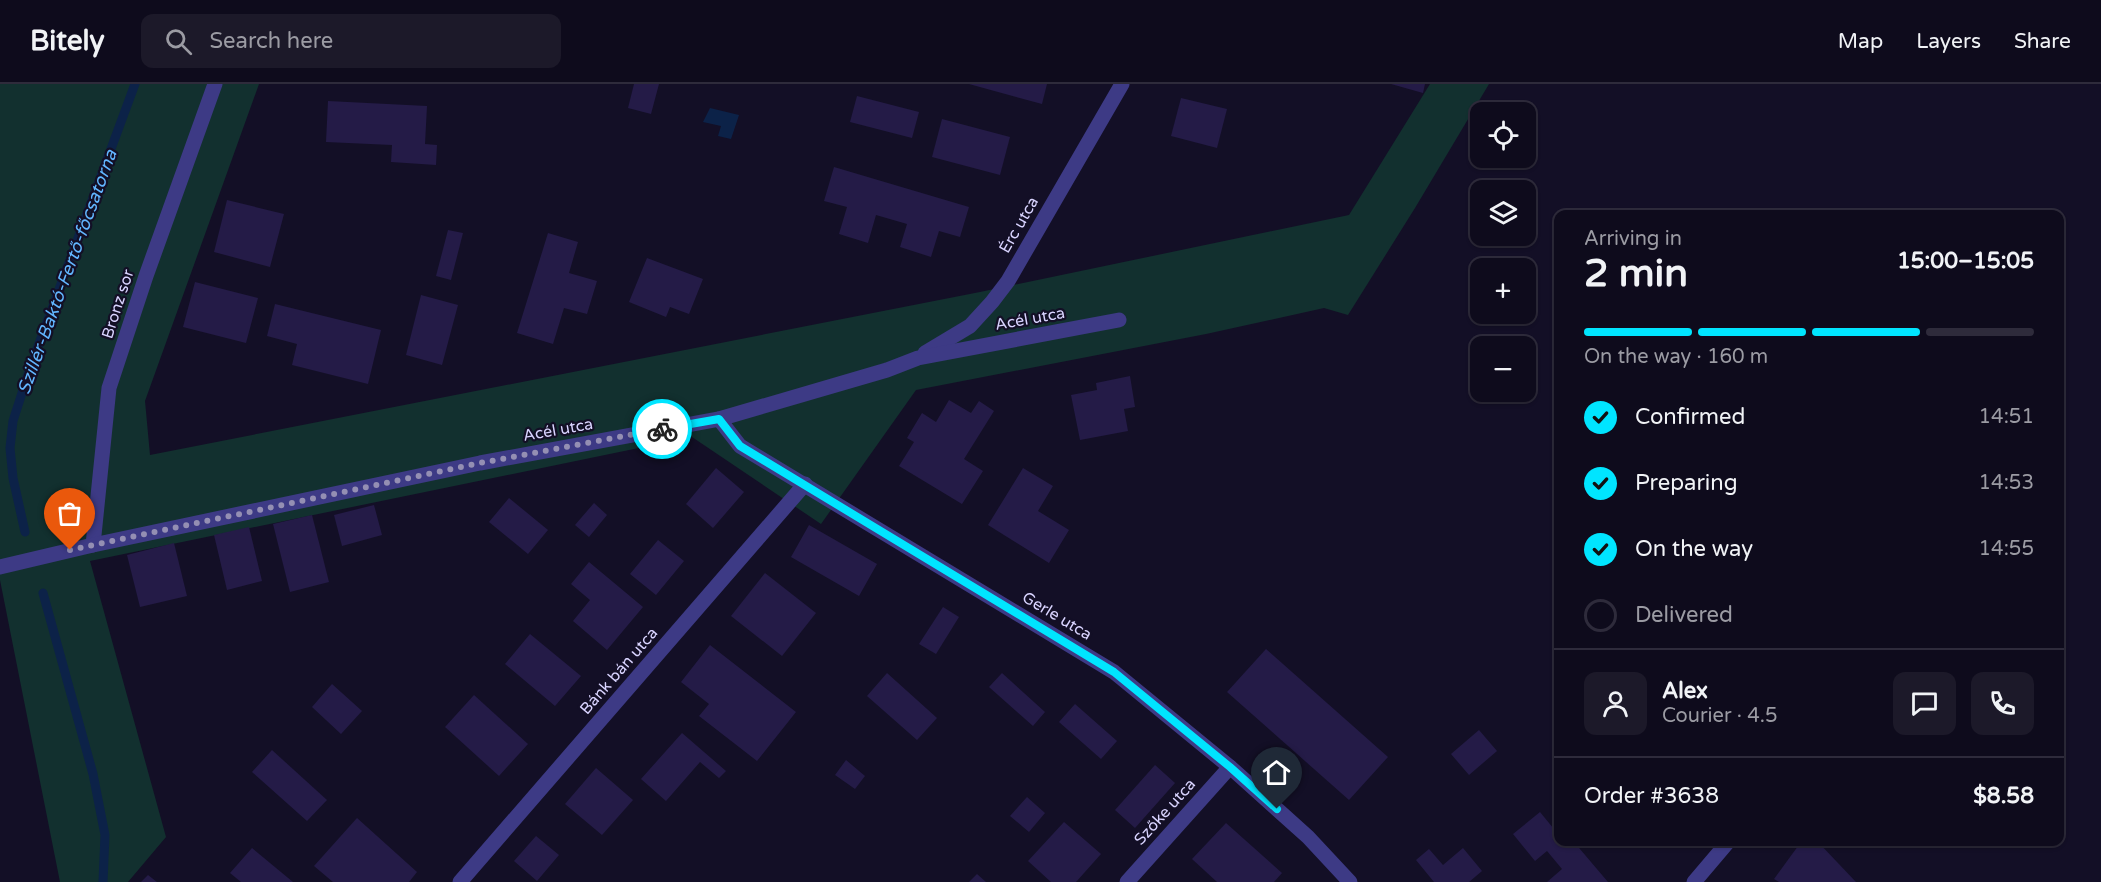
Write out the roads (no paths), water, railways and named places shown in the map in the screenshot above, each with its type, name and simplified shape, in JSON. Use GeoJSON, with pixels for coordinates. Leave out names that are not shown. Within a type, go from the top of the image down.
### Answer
{"type":"FeatureCollection","features":[{"type":"Feature","properties":{"kind":"street","name":"Bronz sor"},"geometry":{"type":"LineString","coordinates":[[93,545],[109,388],[146,276],[215,84]]}},
{"type":"Feature","properties":{"kind":"street","name":"Érc utca"},"geometry":{"type":"LineString","coordinates":[[918,358],[970,326],[1003,288],[1122,84]]}},
{"type":"Feature","properties":{"kind":"street","name":"Acél utca"},"geometry":{"type":"LineString","coordinates":[[0,567],[93,545],[480,463],[719,419],[887,370],[918,358],[1119,320]]}},
{"type":"Feature","properties":{"kind":"street","name":"Gerle utca"},"geometry":{"type":"LineString","coordinates":[[719,419],[740,446],[1114,672],[1230,767],[1308,837],[1350,882]]}},
{"type":"Feature","properties":{"kind":"street","name":"Bánk bán utca"},"geometry":{"type":"LineString","coordinates":[[460,882],[805,484]]}},
{"type":"Feature","properties":{"kind":"street","name":"Szőke utca"},"geometry":{"type":"LineString","coordinates":[[1127,882],[1230,767]]}},
{"type":"Feature","properties":{"kind":"street"},"geometry":{"type":"LineString","coordinates":[[1694,882],[1725,846]]}},
{"type":"Feature","properties":{"kind":"water"},"geometry":{"type":"Polygon","coordinates":[[[710,108],[739,115],[731,139],[718,136],[721,126],[703,122],[710,108]]]}},
{"type":"Feature","properties":{"kind":"waterway","name":"Szillér-Baktó-Fertő-főcsatorna"},"geometry":{"type":"LineString","coordinates":[[25,532],[13,478],[10,448],[13,421],[30,368],[135,84]]}},
{"type":"Feature","properties":{"kind":"waterway","name":"Szillér-Baktó-Fertő-főcsatorna"},"geometry":{"type":"LineString","coordinates":[[43,593],[93,774],[105,835],[103,882]]}}]}
